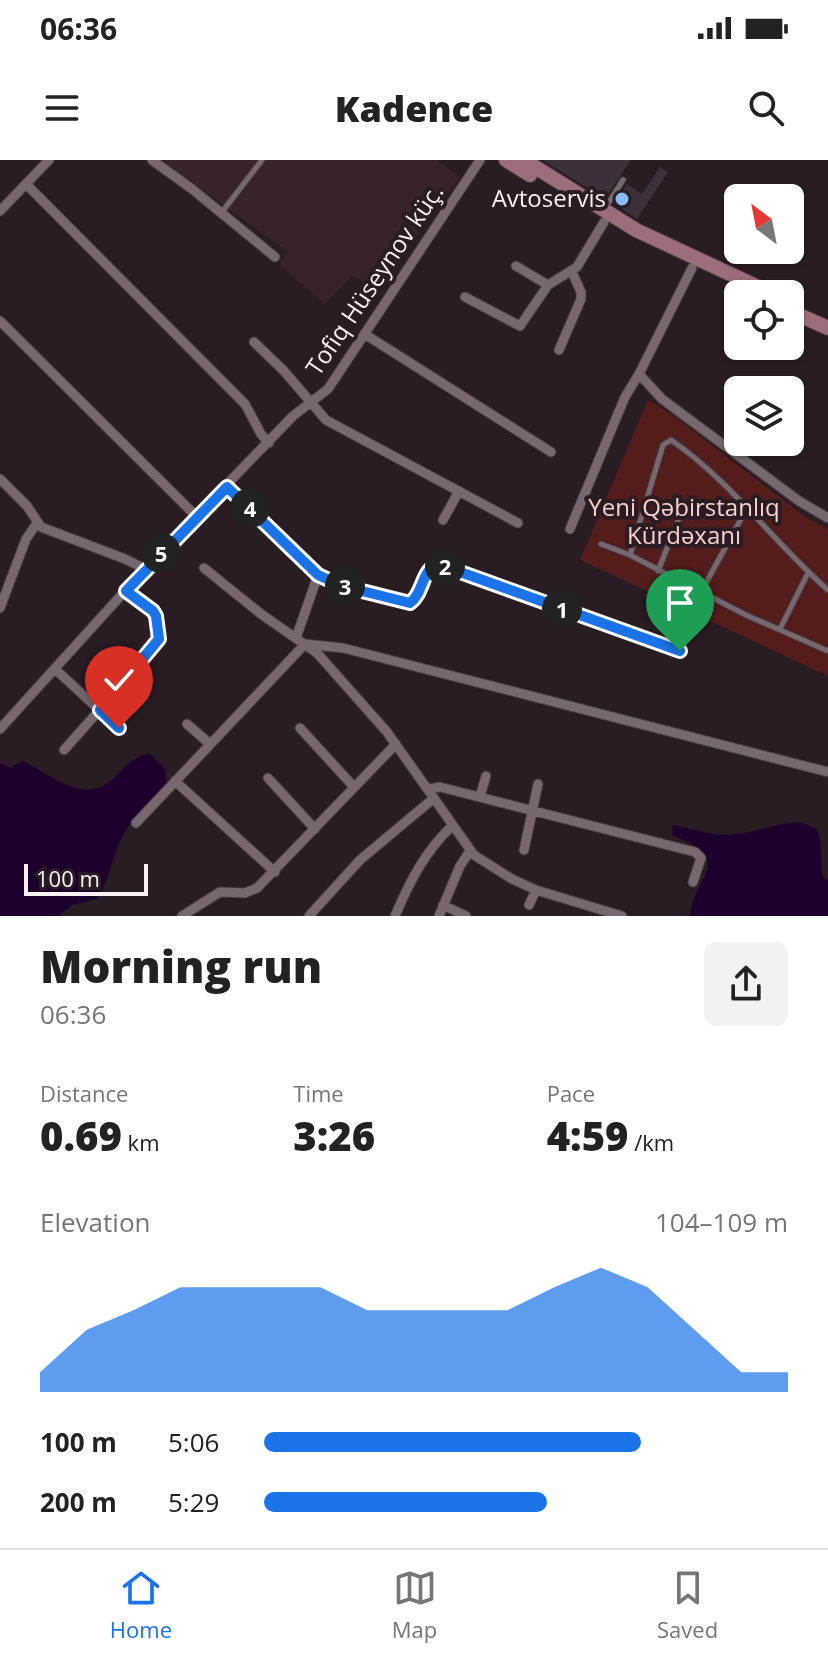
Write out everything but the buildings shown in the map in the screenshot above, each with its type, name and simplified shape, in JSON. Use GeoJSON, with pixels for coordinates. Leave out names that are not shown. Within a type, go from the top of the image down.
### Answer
{"type":"FeatureCollection","features":[{"type":"Feature","properties":{"kind":"main road"},"geometry":{"type":"LineString","coordinates":[[506,160],[692,268],[724,282]]}},
{"type":"Feature","properties":{"kind":"main road"},"geometry":{"type":"LineString","coordinates":[[524,160],[604,216],[742,280]]}},
{"type":"Feature","properties":{"kind":"main road"},"geometry":{"type":"LineString","coordinates":[[804,307],[828,318]]}},
{"type":"Feature","properties":{"kind":"main road"},"geometry":{"type":"LineString","coordinates":[[804,317],[828,328]]}},
{"type":"Feature","properties":{"kind":"street"},"geometry":{"type":"LineString","coordinates":[[0,211],[49,160]]}},
{"type":"Feature","properties":{"kind":"street"},"geometry":{"type":"LineString","coordinates":[[152,160],[275,257]]}},
{"type":"Feature","properties":{"kind":"street","name":"Tofiq Hüseynov küç."},"geometry":{"type":"LineString","coordinates":[[0,729],[145,569],[293,416],[328,389],[480,160]]}},
{"type":"Feature","properties":{"kind":"street"},"geometry":{"type":"LineString","coordinates":[[26,184],[245,404],[269,443]]}},
{"type":"Feature","properties":{"kind":"street"},"geometry":{"type":"LineString","coordinates":[[465,297],[520,326],[548,285],[572,272],[591,247],[604,216]]}},
{"type":"Feature","properties":{"kind":"street"},"geometry":{"type":"LineString","coordinates":[[516,266],[548,285]]}},
{"type":"Feature","properties":{"kind":"street"},"geometry":{"type":"LineString","coordinates":[[570,529],[625,397],[692,268]]}},
{"type":"Feature","properties":{"kind":"street"},"geometry":{"type":"LineString","coordinates":[[559,350],[581,299],[572,272]]}},
{"type":"Feature","properties":{"kind":"street"},"geometry":{"type":"LineString","coordinates":[[0,321],[197,517]]}},
{"type":"Feature","properties":{"kind":"street"},"geometry":{"type":"LineString","coordinates":[[366,335],[551,452]]}},
{"type":"Feature","properties":{"kind":"street"},"geometry":{"type":"LineString","coordinates":[[254,342],[326,420],[518,523]]}},
{"type":"Feature","properties":{"kind":"street"},"geometry":{"type":"LineString","coordinates":[[639,374],[662,399],[724,445]]}},
{"type":"Feature","properties":{"kind":"street"},"geometry":{"type":"LineString","coordinates":[[739,456],[799,501],[828,518]]}},
{"type":"Feature","properties":{"kind":"street"},"geometry":{"type":"LineString","coordinates":[[0,479],[27,506],[37,523],[48,531],[145,569]]}},
{"type":"Feature","properties":{"kind":"street"},"geometry":{"type":"LineString","coordinates":[[227,487],[318,575],[342,586],[410,603],[416,598],[428,570],[438,564],[680,651]]}},
{"type":"Feature","properties":{"kind":"street"},"geometry":{"type":"LineString","coordinates":[[443,520],[459,491]]}},
{"type":"Feature","properties":{"kind":"street"},"geometry":{"type":"LineString","coordinates":[[0,608],[26,539],[37,523]]}},
{"type":"Feature","properties":{"kind":"street"},"geometry":{"type":"LineString","coordinates":[[204,568],[329,665],[396,744],[470,851],[512,879],[536,890],[622,916]]}},
{"type":"Feature","properties":{"kind":"street"},"geometry":{"type":"LineString","coordinates":[[136,823],[300,641],[318,575]]}},
{"type":"Feature","properties":{"kind":"street"},"geometry":{"type":"LineString","coordinates":[[64,750],[159,639],[153,611],[126,591]]}},
{"type":"Feature","properties":{"kind":"street"},"geometry":{"type":"LineString","coordinates":[[300,641],[343,648],[828,772]]}},
{"type":"Feature","properties":{"kind":"street"},"geometry":{"type":"LineString","coordinates":[[55,669],[119,728]]}},
{"type":"Feature","properties":{"kind":"street"},"geometry":{"type":"LineString","coordinates":[[187,724],[210,744]]}},
{"type":"Feature","properties":{"kind":"street"},"geometry":{"type":"LineString","coordinates":[[300,728],[354,787]]}},
{"type":"Feature","properties":{"kind":"street"},"geometry":{"type":"LineString","coordinates":[[186,915],[220,892],[251,891],[275,872],[396,744]]}},
{"type":"Feature","properties":{"kind":"street"},"geometry":{"type":"LineString","coordinates":[[480,797],[486,776]]}},
{"type":"Feature","properties":{"kind":"street"},"geometry":{"type":"LineString","coordinates":[[268,778],[315,829]]}},
{"type":"Feature","properties":{"kind":"street"},"geometry":{"type":"LineString","coordinates":[[175,781],[275,872]]}},
{"type":"Feature","properties":{"kind":"street"},"geometry":{"type":"LineString","coordinates":[[524,850],[538,784]]}},
{"type":"Feature","properties":{"kind":"street"},"geometry":{"type":"LineString","coordinates":[[309,916],[360,860],[440,787],[695,852],[701,858],[693,882]]}},
{"type":"Feature","properties":{"kind":"street"},"geometry":{"type":"LineString","coordinates":[[395,916],[412,878],[436,842],[452,826]]}},
{"type":"Feature","properties":{"kind":"street"},"geometry":{"type":"LineString","coordinates":[[439,916],[460,866],[470,851]]}},
{"type":"Feature","properties":{"kind":"street"},"geometry":{"type":"LineString","coordinates":[[529,905],[536,890]]}},
{"type":"Feature","properties":{"kind":"street"},"geometry":{"type":"LineString","coordinates":[[443,905],[466,916]]}},
{"type":"Feature","properties":{"kind":"lane"},"geometry":{"type":"LineString","coordinates":[[221,213],[262,160]]}},
{"type":"Feature","properties":{"kind":"lane"},"geometry":{"type":"LineString","coordinates":[[604,216],[623,180]]}},
{"type":"Feature","properties":{"kind":"lane"},"geometry":{"type":"LineString","coordinates":[[630,555],[663,445],[671,440],[747,508],[828,590]]}},
{"type":"Feature","properties":{"kind":"lane"},"geometry":{"type":"LineString","coordinates":[[658,571],[685,503]]}},
{"type":"Feature","properties":{"kind":"lane"},"geometry":{"type":"LineString","coordinates":[[701,592],[747,508]]}},
{"type":"Feature","properties":{"kind":"lane"},"geometry":{"type":"LineString","coordinates":[[601,544],[630,555],[828,651]]}},
{"type":"Feature","properties":{"kind":"lane"},"geometry":{"type":"LineString","coordinates":[[780,629],[808,573]]}},
{"type":"Feature","properties":{"kind":"shaded area"},"geometry":{"type":"Polygon","coordinates":[[[162,160],[436,160],[460,177],[376,290],[353,275],[325,304],[279,265],[288,252],[162,160]]]}},
{"type":"Feature","properties":{"kind":"shaded area"},"geometry":{"type":"Polygon","coordinates":[[[149,753],[165,769],[166,784],[125,831],[97,899],[72,905],[59,916],[0,916],[0,763],[10,768],[23,761],[65,784],[87,789],[109,782],[130,762],[149,753]]]}},
{"type":"Feature","properties":{"kind":"shaded area"},"geometry":{"type":"Polygon","coordinates":[[[800,822],[817,829],[819,835],[822,876],[828,881],[828,916],[690,916],[707,870],[707,861],[692,844],[672,835],[673,825],[730,835],[800,822]]]}},
{"type":"Feature","properties":{"kind":"green space","name":"Yeni Qəbirstanlıq Kürdəxanı"},"geometry":{"type":"Polygon","coordinates":[[[648,400],[674,416],[808,519],[828,529],[828,676],[580,560],[648,400]]]}},
{"type":"Feature","properties":{"kind":"place","name":"Avtoservis"},"geometry":{"type":"Point","coordinates":[622,199]}},
{"type":"Feature","properties":{"kind":"route"},"geometry":{"type":"LineString","coordinates":[[119,728],[100,710],[158,644],[159,639],[153,611],[126,591],[227,487],[318,575],[342,586],[410,603],[416,598],[428,570],[438,564],[680,651]]}}]}
